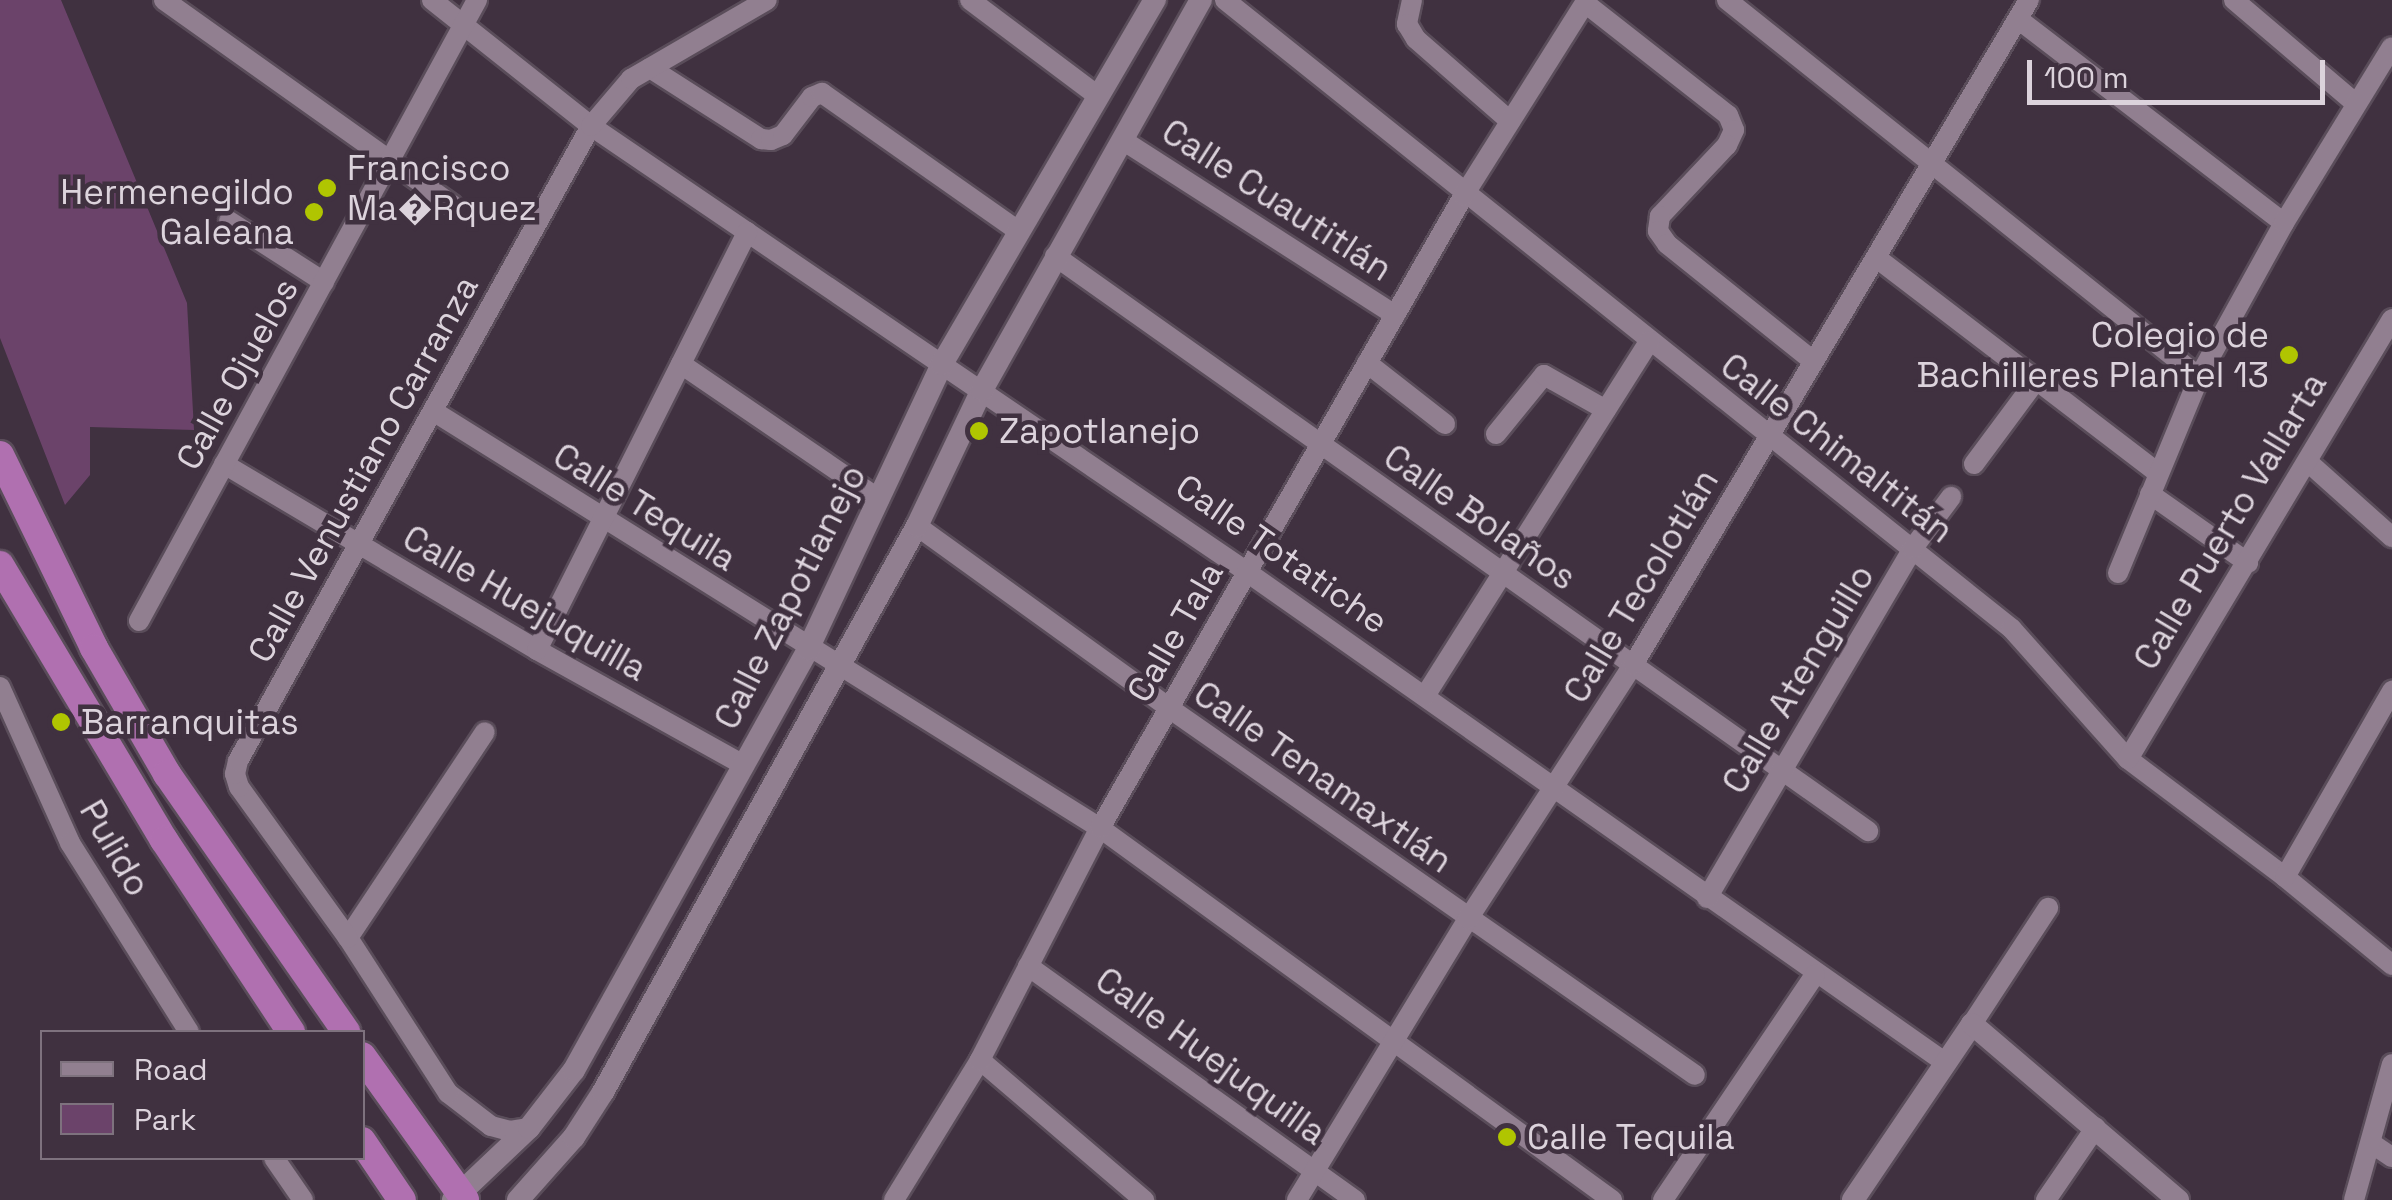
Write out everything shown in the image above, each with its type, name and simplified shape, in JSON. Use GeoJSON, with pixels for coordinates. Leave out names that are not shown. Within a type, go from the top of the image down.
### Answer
{"type":"FeatureCollection","features":[{"type":"Feature","properties":{"kind":"highway"},"geometry":{"type":"LineString","coordinates":[[0,456],[94,648],[167,774],[345,1030]]}},
{"type":"Feature","properties":{"kind":"highway"},"geometry":{"type":"LineString","coordinates":[[0,565],[154,823],[290,1030]]}},
{"type":"Feature","properties":{"kind":"highway"},"geometry":{"type":"LineString","coordinates":[[365,1060],[460,1198]]}},
{"type":"Feature","properties":{"kind":"highway"},"geometry":{"type":"LineString","coordinates":[[365,1145],[402,1200]]}},
{"type":"Feature","properties":{"kind":"street"},"geometry":{"type":"LineString","coordinates":[[164,0],[452,205]]}},
{"type":"Feature","properties":{"kind":"street","name":"Calle Totatiche"},"geometry":{"type":"LineString","coordinates":[[432,0],[591,126],[1247,572],[1815,975],[1946,1063]]}},
{"type":"Feature","properties":{"kind":"street","name":"Calle Ojuelos"},"geometry":{"type":"LineString","coordinates":[[139,621],[477,0]]}},
{"type":"Feature","properties":{"kind":"street","name":"Calle Venustiano Carranza"},"geometry":{"type":"LineString","coordinates":[[348,938],[238,787],[238,761],[591,126],[617,92],[650,68],[767,0]]}},
{"type":"Feature","properties":{"kind":"street"},"geometry":{"type":"LineString","coordinates":[[970,0],[1098,96]]}},
{"type":"Feature","properties":{"kind":"street","name":"Calle Zapotlanejo"},"geometry":{"type":"LineString","coordinates":[[460,1198],[529,1128],[574,1070],[808,650],[942,364],[1155,0]]}},
{"type":"Feature","properties":{"kind":"street","name":"Calle Zapotlanejo"},"geometry":{"type":"LineString","coordinates":[[518,1200],[574,1137],[603,1092],[918,526],[982,390],[1200,0]]}},
{"type":"Feature","properties":{"kind":"street","name":"Calle Chimaltitán"},"geometry":{"type":"LineString","coordinates":[[1225,0],[1464,195],[2012,629],[2128,760],[2285,876],[2392,964]]}},
{"type":"Feature","properties":{"kind":"street"},"geometry":{"type":"LineString","coordinates":[[1412,0],[1407,24],[1416,38],[1510,122]]}},
{"type":"Feature","properties":{"kind":"street"},"geometry":{"type":"LineString","coordinates":[[1727,0],[2199,377]]}},
{"type":"Feature","properties":{"kind":"street","name":"Calle Tecolotlán"},"geometry":{"type":"LineString","coordinates":[[1297,1200],[1468,919],[1632,665],[2030,0]]}},
{"type":"Feature","properties":{"kind":"street"},"geometry":{"type":"LineString","coordinates":[[2234,0],[2356,104]]}},
{"type":"Feature","properties":{"kind":"street"},"geometry":{"type":"LineString","coordinates":[[1586,1],[1728,116],[1734,130],[1727,145],[1660,216],[1658,231],[1667,244],[1813,361]]}},
{"type":"Feature","properties":{"kind":"street","name":"Calle Tala"},"geometry":{"type":"LineString","coordinates":[[894,1200],[980,1060],[1100,828],[1395,314],[1464,195],[1586,1]]}},
{"type":"Feature","properties":{"kind":"street"},"geometry":{"type":"LineString","coordinates":[[2018,20],[2284,223]]}},
{"type":"Feature","properties":{"kind":"street"},"geometry":{"type":"LineString","coordinates":[[2118,574],[2199,377],[2284,223],[2392,47]]}},
{"type":"Feature","properties":{"kind":"street"},"geometry":{"type":"LineString","coordinates":[[650,68],[761,139],[783,135],[812,97],[822,93],[1017,230]]}},
{"type":"Feature","properties":{"kind":"street","name":"Calle Cuautitlán"},"geometry":{"type":"LineString","coordinates":[[1124,141],[1395,314]]}},
{"type":"Feature","properties":{"kind":"street"},"geometry":{"type":"LineString","coordinates":[[229,220],[324,282]]}},
{"type":"Feature","properties":{"kind":"street"},"geometry":{"type":"LineString","coordinates":[[537,650],[747,232]]}},
{"type":"Feature","properties":{"kind":"street","name":"Calle Bolaños"},"geometry":{"type":"LineString","coordinates":[[1055,256],[1868,831]]}},
{"type":"Feature","properties":{"kind":"street"},"geometry":{"type":"LineString","coordinates":[[1878,259],[2158,473]]}},
{"type":"Feature","properties":{"kind":"street","name":"Calle Puerto Vallarta"},"geometry":{"type":"LineString","coordinates":[[2128,760],[2392,319]]}},
{"type":"Feature","properties":{"kind":"street"},"geometry":{"type":"LineString","coordinates":[[1426,696],[1649,342]]}},
{"type":"Feature","properties":{"kind":"street"},"geometry":{"type":"LineString","coordinates":[[1367,363],[1445,424]]}},
{"type":"Feature","properties":{"kind":"street"},"geometry":{"type":"LineString","coordinates":[[681,364],[879,499]]}},
{"type":"Feature","properties":{"kind":"street"},"geometry":{"type":"LineString","coordinates":[[1496,434],[1544,375],[1606,410]]}},
{"type":"Feature","properties":{"kind":"street"},"geometry":{"type":"LineString","coordinates":[[1974,464],[2035,382]]}},
{"type":"Feature","properties":{"kind":"street","name":"Calle Tequila"},"geometry":{"type":"LineString","coordinates":[[433,411],[808,650],[1100,828],[1612,1200]]}},
{"type":"Feature","properties":{"kind":"street"},"geometry":{"type":"LineString","coordinates":[[2308,462],[2392,537]]}},
{"type":"Feature","properties":{"kind":"street","name":"Calle Huejuquilla"},"geometry":{"type":"LineString","coordinates":[[224,464],[537,650],[744,765]]}},
{"type":"Feature","properties":{"kind":"street"},"geometry":{"type":"LineString","coordinates":[[2150,494],[2248,563]]}},
{"type":"Feature","properties":{"kind":"street","name":"Calle Atenguillo"},"geometry":{"type":"LineString","coordinates":[[1707,898],[1913,548],[1951,497]]}},
{"type":"Feature","properties":{"kind":"street","name":"Calle Tenamaxtlán"},"geometry":{"type":"LineString","coordinates":[[918,526],[1168,708],[1695,1075]]}},
{"type":"Feature","properties":{"kind":"street","name":"Pulido"},"geometry":{"type":"LineString","coordinates":[[0,687],[70,843],[189,1030]]}},
{"type":"Feature","properties":{"kind":"street"},"geometry":{"type":"LineString","coordinates":[[2285,876],[2392,692]]}},
{"type":"Feature","properties":{"kind":"street"},"geometry":{"type":"LineString","coordinates":[[485,732],[348,938],[448,1093],[491,1126],[510,1131],[529,1128]]}},
{"type":"Feature","properties":{"kind":"street"},"geometry":{"type":"LineString","coordinates":[[1853,1200],[2048,908]]}},
{"type":"Feature","properties":{"kind":"street","name":"Calle Huejuquilla"},"geometry":{"type":"LineString","coordinates":[[1028,966],[1355,1200]]}},
{"type":"Feature","properties":{"kind":"street"},"geometry":{"type":"LineString","coordinates":[[1662,1200],[1815,975]]}},
{"type":"Feature","properties":{"kind":"street"},"geometry":{"type":"LineString","coordinates":[[1972,1024],[2178,1200]]}},
{"type":"Feature","properties":{"kind":"street"},"geometry":{"type":"LineString","coordinates":[[980,1060],[1144,1200]]}},
{"type":"Feature","properties":{"kind":"street"},"geometry":{"type":"LineString","coordinates":[[2354,1200],[2392,1064]]}},
{"type":"Feature","properties":{"kind":"street"},"geometry":{"type":"LineString","coordinates":[[2046,1200],[2096,1127]]}},
{"type":"Feature","properties":{"kind":"street"},"geometry":{"type":"LineString","coordinates":[[2371,1143],[2392,1157]]}},
{"type":"Feature","properties":{"kind":"street"},"geometry":{"type":"LineString","coordinates":[[275,1160],[303,1200]]}},
{"type":"Feature","properties":{"kind":"green space"},"geometry":{"type":"Polygon","coordinates":[[[0,0],[61,0],[187,303],[194,430],[90,427],[90,475],[65,505],[0,338],[0,0]]]}},
{"type":"Feature","properties":{"kind":"place","name":"Francisco Ma�Rquez"},"geometry":{"type":"Point","coordinates":[327,188]}},
{"type":"Feature","properties":{"kind":"place","name":"Hermenegildo Galeana"},"geometry":{"type":"Point","coordinates":[314,212]}},
{"type":"Feature","properties":{"kind":"place","name":"Colegio de Bachilleres Plantel 13"},"geometry":{"type":"Point","coordinates":[2289,355]}},
{"type":"Feature","properties":{"kind":"place","name":"Zapotlanejo"},"geometry":{"type":"Point","coordinates":[979,431]}},
{"type":"Feature","properties":{"kind":"place","name":"Barranquitas"},"geometry":{"type":"Point","coordinates":[61,722]}},
{"type":"Feature","properties":{"kind":"place","name":"Calle Tequila"},"geometry":{"type":"Point","coordinates":[1507,1137]}}]}
